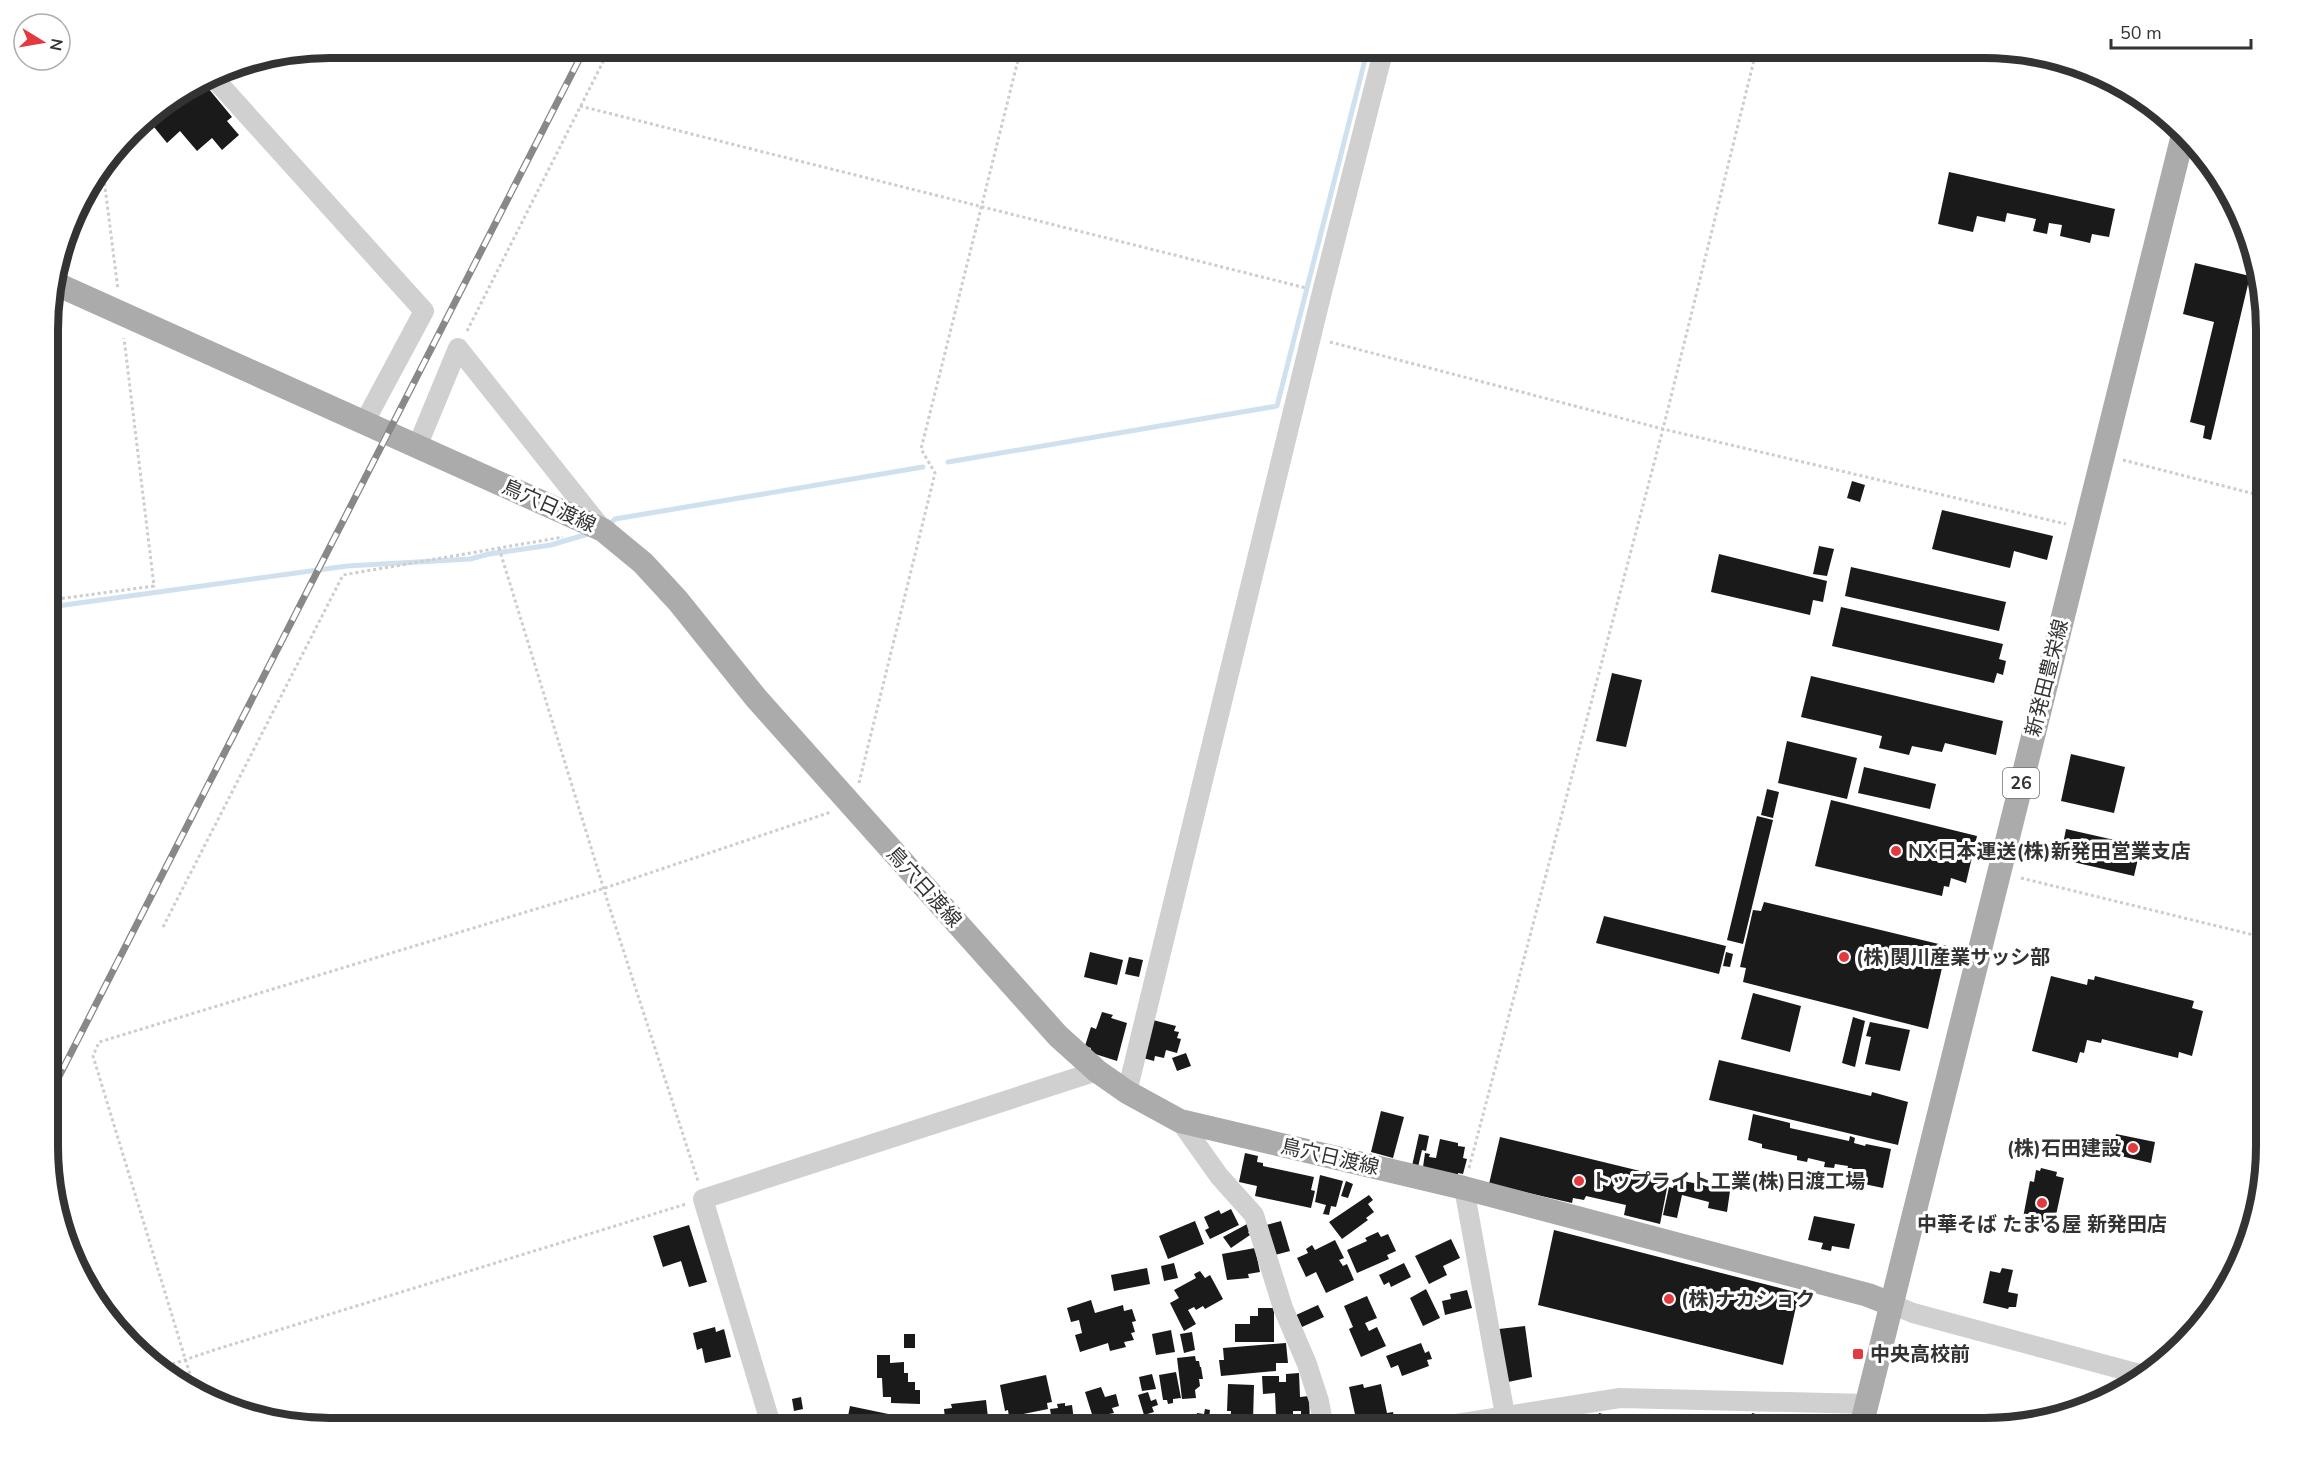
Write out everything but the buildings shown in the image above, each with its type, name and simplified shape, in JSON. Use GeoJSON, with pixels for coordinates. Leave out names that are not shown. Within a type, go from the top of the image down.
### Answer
{"type":"FeatureCollection","features":[{"type":"Feature","properties":{"kind":"main road","name":"新発田豊栄線"},"geometry":{"type":"LineString","coordinates":[[1863,1418],[2181,142]]}},
{"type":"Feature","properties":{"kind":"main road","name":"鳥穴日渡線"},"geometry":{"type":"LineString","coordinates":[[62,287],[603,530],[643,563],[678,601],[756,698],[1058,1036],[1097,1071],[1128,1092],[1180,1121],[1464,1188],[1868,1295],[1891,1304]]}},
{"type":"Feature","properties":{"kind":"street"},"geometry":{"type":"LineString","coordinates":[[1128,1092],[1380,58]]}},
{"type":"Feature","properties":{"kind":"street"},"geometry":{"type":"LineString","coordinates":[[218,83],[424,311],[364,423]]}},
{"type":"Feature","properties":{"kind":"street"},"geometry":{"type":"LineString","coordinates":[[417,447],[458,348],[603,530]]}},
{"type":"Feature","properties":{"kind":"street"},"geometry":{"type":"LineString","coordinates":[[769,1418],[704,1199],[1097,1071]]}},
{"type":"Feature","properties":{"kind":"street"},"geometry":{"type":"LineString","coordinates":[[1180,1121],[1220,1176],[1254,1215],[1283,1308],[1307,1364],[1322,1418]]}},
{"type":"Feature","properties":{"kind":"street"},"geometry":{"type":"LineString","coordinates":[[1464,1188],[1504,1418]]}},
{"type":"Feature","properties":{"kind":"street"},"geometry":{"type":"LineString","coordinates":[[1891,1304],[1913,1313],[2134,1373]]}},
{"type":"Feature","properties":{"kind":"street"},"geometry":{"type":"LineString","coordinates":[[1520,1418],[1620,1398],[1867,1404]]}},
{"type":"Feature","properties":{"kind":"path"},"geometry":{"type":"LineString","coordinates":[[458,348],[605,58]]}},
{"type":"Feature","properties":{"kind":"path"},"geometry":{"type":"LineString","coordinates":[[192,1380],[93,1056],[99,1042],[604,888],[851,805],[861,775],[935,473],[921,449],[1019,58]]}},
{"type":"Feature","properties":{"kind":"path"},"geometry":{"type":"LineString","coordinates":[[1464,1188],[1664,429],[1755,58]]}},
{"type":"Feature","properties":{"kind":"path"},"geometry":{"type":"LineString","coordinates":[[580,106],[1322,292]]}},
{"type":"Feature","properties":{"kind":"path"},"geometry":{"type":"LineString","coordinates":[[58,599],[154,586],[104,179]]}},
{"type":"Feature","properties":{"kind":"path"},"geometry":{"type":"LineString","coordinates":[[1311,338],[1664,429],[2085,529]]}},
{"type":"Feature","properties":{"kind":"path"},"geometry":{"type":"LineString","coordinates":[[2103,455],[2256,494]]}},
{"type":"Feature","properties":{"kind":"path"},"geometry":{"type":"LineString","coordinates":[[163,927],[343,575],[568,536]]}},
{"type":"Feature","properties":{"kind":"path"},"geometry":{"type":"LineString","coordinates":[[170,1365],[704,1199],[604,888],[499,548]]}},
{"type":"Feature","properties":{"kind":"path"},"geometry":{"type":"LineString","coordinates":[[1999,872],[2256,936]]}},
{"type":"Feature","properties":{"kind":"waterway"},"geometry":{"type":"LineString","coordinates":[[948,462],[1277,406],[1365,58]]}},
{"type":"Feature","properties":{"kind":"waterway"},"geometry":{"type":"LineString","coordinates":[[608,526],[615,519],[923,467]]}},
{"type":"Feature","properties":{"kind":"waterway"},"geometry":{"type":"LineString","coordinates":[[58,606],[347,566],[470,559],[551,545],[591,533]]}},
{"type":"Feature","properties":{"kind":"railway"},"geometry":{"type":"LineString","coordinates":[[58,1078],[580,58]]}},
{"type":"Feature","properties":{"kind":"place","name":"NX日本運送(株)新発田営業支店"},"geometry":{"type":"Point","coordinates":[1896,851]}},
{"type":"Feature","properties":{"kind":"place","name":"(株)関川産業サッシ部"},"geometry":{"type":"Point","coordinates":[1844,957]}},
{"type":"Feature","properties":{"kind":"place","name":"(株)石田建設"},"geometry":{"type":"Point","coordinates":[2133,1148]}},
{"type":"Feature","properties":{"kind":"place","name":"トップライト工業(株)日渡工場"},"geometry":{"type":"Point","coordinates":[1579,1181]}},
{"type":"Feature","properties":{"kind":"place","name":"中華そば たまる屋 新発田店"},"geometry":{"type":"Point","coordinates":[2042,1203]}},
{"type":"Feature","properties":{"kind":"place","name":"(株)ナカショク"},"geometry":{"type":"Point","coordinates":[1669,1299]}},
{"type":"Feature","properties":{"kind":"place","name":"中央高校前"},"geometry":{"type":"Point","coordinates":[1858,1354]}}]}
